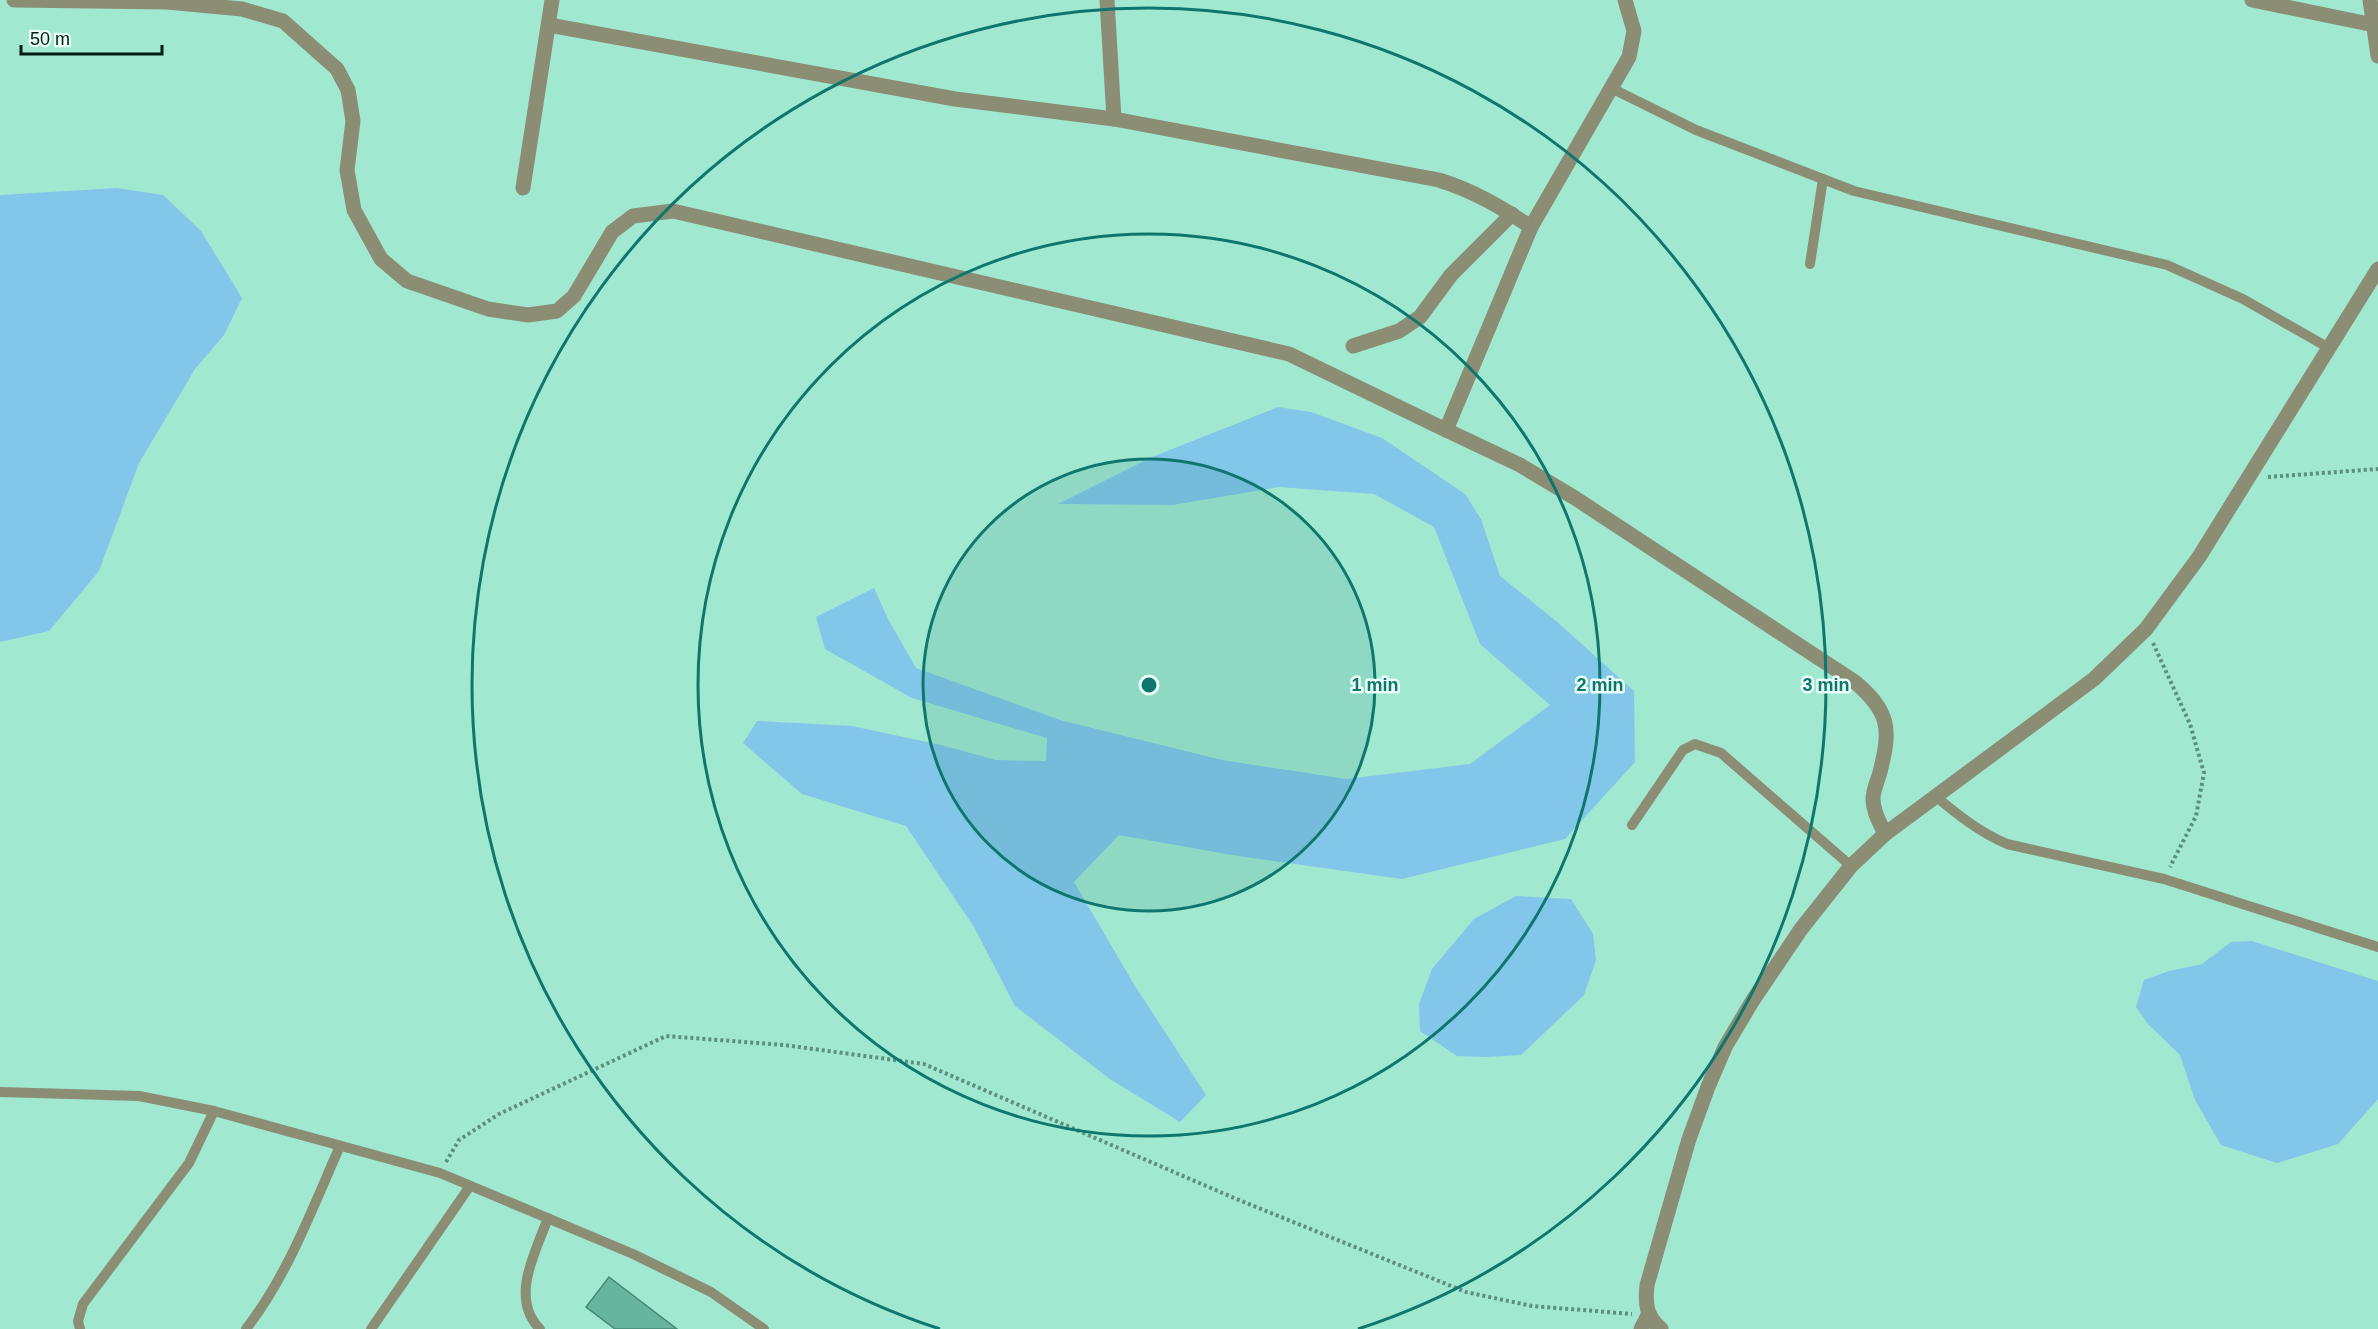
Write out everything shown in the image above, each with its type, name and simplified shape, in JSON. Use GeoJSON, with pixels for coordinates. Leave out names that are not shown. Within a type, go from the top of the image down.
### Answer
{"type":"FeatureCollection","features":[{"type":"Feature","properties":{"kind":"street"},"geometry":{"type":"LineString","coordinates":[[14,0],[167,2],[242,9],[283,21],[337,69],[348,90],[353,121],[347,170],[352,200],[354,210],[381,259],[407,280],[488,309],[528,315],[557,311],[574,296],[612,232],[633,216],[673,212],[1289,354],[1520,465],[1575,498],[1855,682],[1872,696],[1885,721],[1888,740],[1873,798],[1876,817],[1885,834]]}},
{"type":"Feature","properties":{"kind":"street"},"geometry":{"type":"LineString","coordinates":[[523,188],[552,0]]}},
{"type":"Feature","properties":{"kind":"street"},"geometry":{"type":"LineString","coordinates":[[1107,0],[1114,119]]}},
{"type":"Feature","properties":{"kind":"street"},"geometry":{"type":"LineString","coordinates":[[1446,430],[1532,227],[1629,57],[1634,31],[1626,0]]}},
{"type":"Feature","properties":{"kind":"street"},"geometry":{"type":"LineString","coordinates":[[2252,0],[2374,25]]}},
{"type":"Feature","properties":{"kind":"street"},"geometry":{"type":"LineString","coordinates":[[2370,0],[2378,56]]}},
{"type":"Feature","properties":{"kind":"street"},"geometry":{"type":"LineString","coordinates":[[549,25],[955,99],[1114,119],[1439,180],[1468,189],[1532,227]]}},
{"type":"Feature","properties":{"kind":"street"},"geometry":{"type":"LineString","coordinates":[[1353,346],[1399,331],[1420,317],[1451,275],[1512,214]]}},
{"type":"Feature","properties":{"kind":"street"},"geometry":{"type":"LineString","coordinates":[[1661,1329],[1645,1322],[1647,1285],[1689,1139],[1725,1047],[1753,1000],[1801,929],[1851,866],[1885,834],[1934,795],[2094,679],[2146,629],[2199,557],[2378,269]]}},
{"type":"Feature","properties":{"kind":"lane"},"geometry":{"type":"LineString","coordinates":[[1611,88],[1696,130],[1854,191],[2167,265],[2243,299],[2329,348]]}},
{"type":"Feature","properties":{"kind":"lane"},"geometry":{"type":"LineString","coordinates":[[1810,264],[1823,179]]}},
{"type":"Feature","properties":{"kind":"lane"},"geometry":{"type":"LineString","coordinates":[[1632,825],[1683,750],[1695,744],[1721,753],[1851,866]]}},
{"type":"Feature","properties":{"kind":"lane"},"geometry":{"type":"LineString","coordinates":[[1934,795],[1964,821],[1987,836],[2007,844],[2164,879],[2378,947]]}},
{"type":"Feature","properties":{"kind":"lane"},"geometry":{"type":"LineString","coordinates":[[0,1092],[139,1096],[214,1111],[440,1173],[633,1254],[711,1292],[764,1329]]}},
{"type":"Feature","properties":{"kind":"lane"},"geometry":{"type":"LineString","coordinates":[[80,1329],[78,1321],[84,1304],[189,1163],[214,1111]]}},
{"type":"Feature","properties":{"kind":"lane"},"geometry":{"type":"LineString","coordinates":[[246,1329],[265,1304],[285,1268],[340,1146]]}},
{"type":"Feature","properties":{"kind":"lane"},"geometry":{"type":"LineString","coordinates":[[370,1329],[470,1186]]}},
{"type":"Feature","properties":{"kind":"lane"},"geometry":{"type":"LineString","coordinates":[[540,1329],[535,1324],[527,1303],[525,1281],[548,1218]]}},
{"type":"Feature","properties":{"kind":"path"},"geometry":{"type":"LineString","coordinates":[[2246,479],[2378,469]]}},
{"type":"Feature","properties":{"kind":"path"},"geometry":{"type":"LineString","coordinates":[[2146,629],[2190,724],[2204,772],[2196,816],[2164,879]]}},
{"type":"Feature","properties":{"kind":"path"},"geometry":{"type":"LineString","coordinates":[[440,1173],[459,1140],[499,1114],[666,1036],[784,1045],[924,1064],[1234,1198],[1466,1292],[1532,1306],[1645,1322]]}},
{"type":"Feature","properties":{"kind":"water"},"geometry":{"type":"Polygon","coordinates":[[[117,188],[163,195],[201,231],[242,298],[224,335],[195,369],[139,463],[99,571],[49,631],[0,642],[0,195],[117,188]]]}},
{"type":"Feature","properties":{"kind":"water"},"geometry":{"type":"Polygon","coordinates":[[[1278,407],[1311,412],[1382,438],[1465,494],[1481,519],[1500,576],[1556,621],[1634,691],[1635,762],[1565,839],[1402,879],[1238,856],[1119,835],[1074,882],[1135,986],[1206,1095],[1180,1122],[1110,1079],[1015,1006],[974,927],[906,826],[802,794],[743,743],[757,721],[852,726],[941,745],[996,760],[1046,761],[1047,738],[912,698],[825,649],[816,617],[874,588],[888,619],[916,668],[1060,720],[1222,760],[1346,779],[1470,764],[1550,705],[1480,644],[1434,527],[1374,494],[1279,487],[1173,505],[1058,504],[1152,457],[1278,407]]]}},
{"type":"Feature","properties":{"kind":"water"},"geometry":{"type":"Polygon","coordinates":[[[1516,896],[1571,899],[1593,934],[1596,960],[1584,995],[1521,1055],[1457,1056],[1420,1031],[1419,1004],[1432,969],[1474,919],[1516,896]]]}},
{"type":"Feature","properties":{"kind":"water"},"geometry":{"type":"Polygon","coordinates":[[[2252,941],[2378,981],[2378,1099],[2338,1144],[2277,1163],[2221,1145],[2195,1100],[2180,1055],[2148,1024],[2136,1007],[2144,980],[2169,971],[2202,964],[2231,942],[2252,941]]]}},
{"type":"Feature","properties":{"kind":"building"},"geometry":{"type":"Polygon","coordinates":[[[609,1277],[677,1329],[615,1329],[586,1307],[609,1277]]]}}]}
